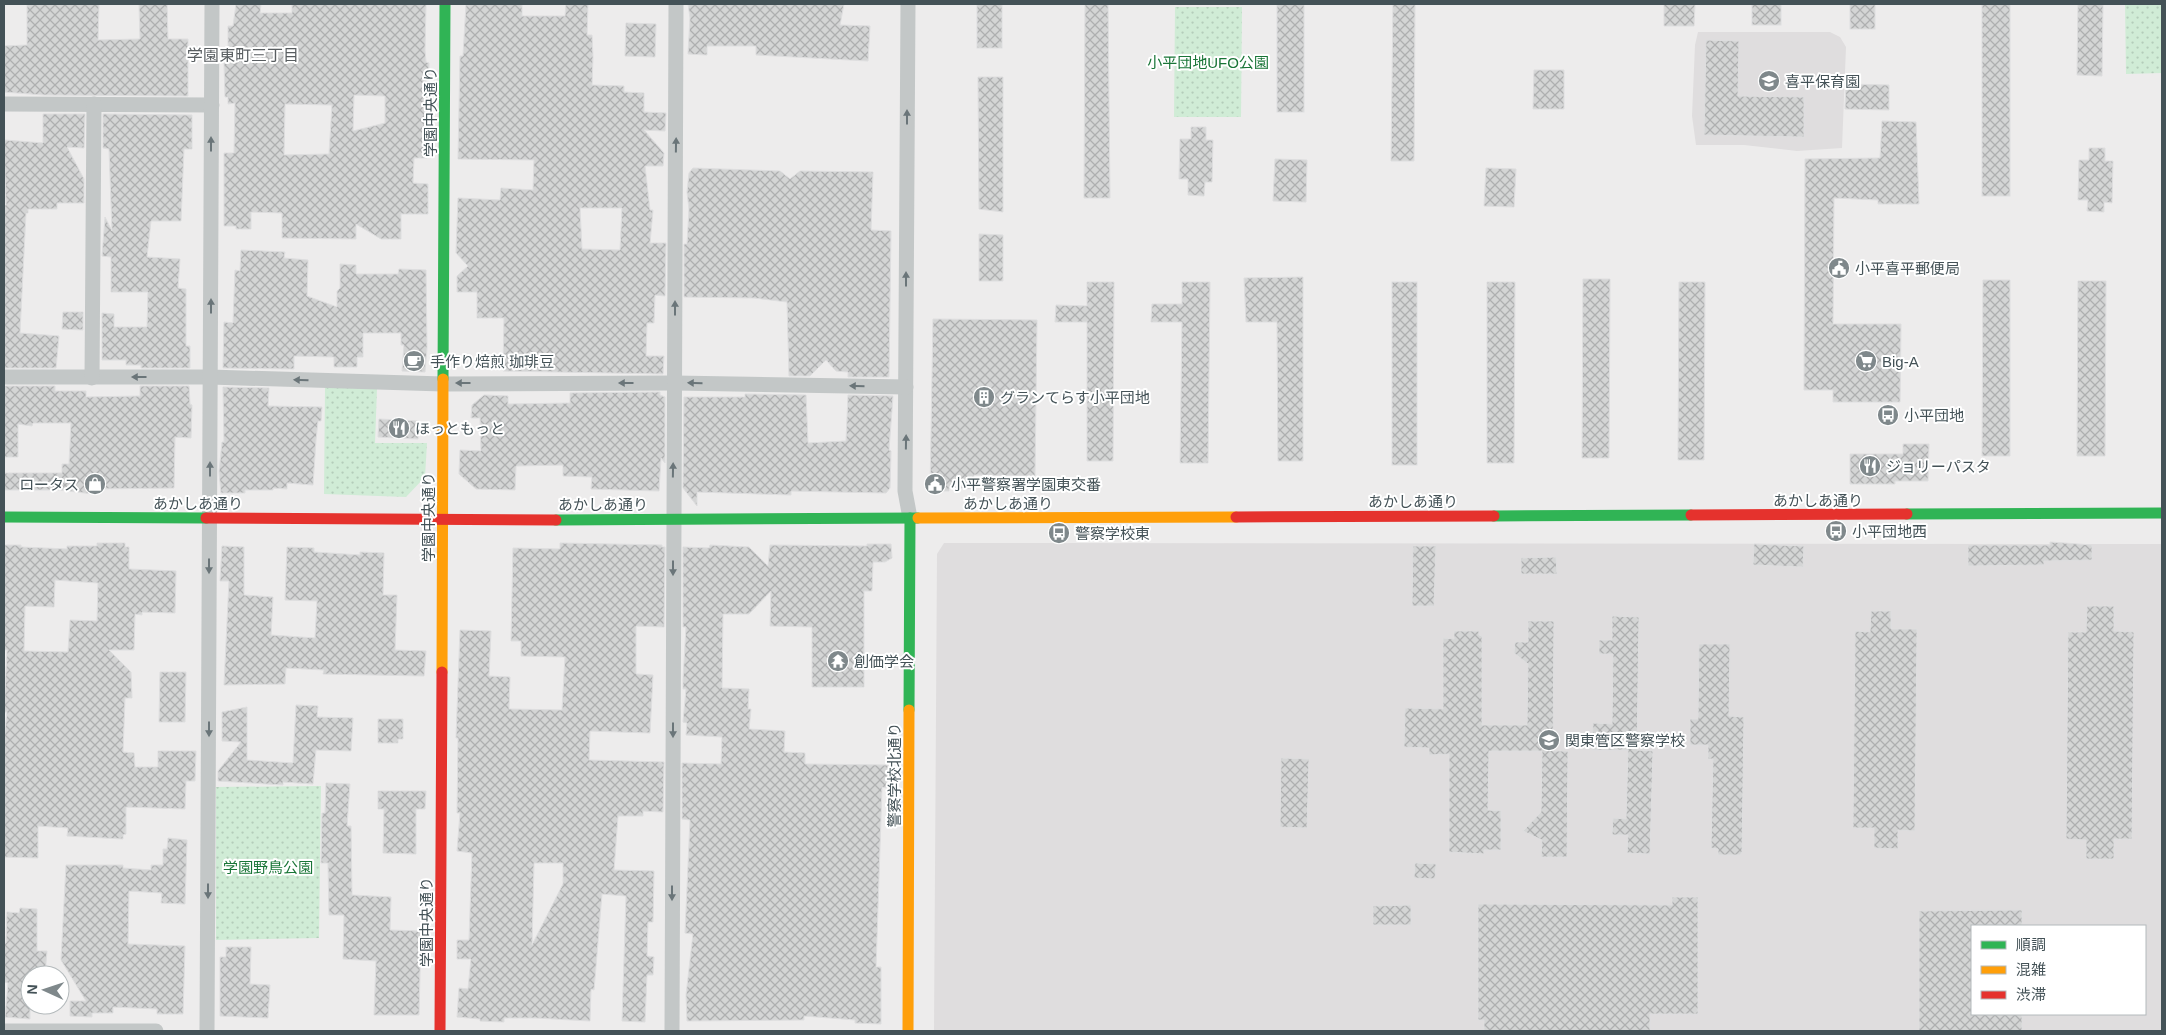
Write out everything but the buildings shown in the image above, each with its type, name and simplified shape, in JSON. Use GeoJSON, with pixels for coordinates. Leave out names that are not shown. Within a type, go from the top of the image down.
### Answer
{"type":"FeatureCollection","features":[{"type":"Feature","properties":{"kind":"street"},"geometry":{"type":"LineString","coordinates":[[208,1031],[212,4]]}},
{"type":"Feature","properties":{"kind":"street","name":"学園中央通り"},"geometry":{"type":"LineString","coordinates":[[440,1031],[445,4]]}},
{"type":"Feature","properties":{"kind":"street"},"geometry":{"type":"LineString","coordinates":[[672,1031],[676,4]]}},
{"type":"Feature","properties":{"kind":"street"},"geometry":{"type":"LineString","coordinates":[[908,4],[905,490],[910,518]]}},
{"type":"Feature","properties":{"kind":"street"},"geometry":{"type":"LineString","coordinates":[[4,104],[212,105]]}},
{"type":"Feature","properties":{"kind":"street"},"geometry":{"type":"LineString","coordinates":[[92,378],[94,104]]}},
{"type":"Feature","properties":{"kind":"street"},"geometry":{"type":"LineString","coordinates":[[4,377],[210,377],[443,384],[675,383],[906,386]]}},
{"type":"Feature","properties":{"kind":"street","name":"あかしあ通り"},"geometry":{"type":"LineString","coordinates":[[4,517],[443,520],[2162,513]]}},
{"type":"Feature","properties":{"kind":"street","name":"警察学校北通り"},"geometry":{"type":"LineString","coordinates":[[908,1031],[910,518]]}},
{"type":"Feature","properties":{"kind":"street"},"geometry":{"type":"LineString","coordinates":[[4,1030],[156,1031]]}},
{"type":"Feature","properties":{"kind":"shaded area","name":"喜平保育園"},"geometry":{"type":"Polygon","coordinates":[[[1698,32],[1830,32],[1840,37],[1846,47],[1842,148],[1797,151],[1744,145],[1696,145],[1692,116],[1695,45],[1698,32]]]}},
{"type":"Feature","properties":{"kind":"shaded area","name":"関東管区警察学校"},"geometry":{"type":"Polygon","coordinates":[[[944,543],[2162,544],[2162,1031],[934,1031],[937,554],[944,543]]]}},
{"type":"Feature","properties":{"kind":"green space"},"geometry":{"type":"Polygon","coordinates":[[[2125,4],[2162,4],[2162,73],[2126,74],[2125,4]]]}},
{"type":"Feature","properties":{"kind":"green space","name":"小平団地UFO公園"},"geometry":{"type":"Polygon","coordinates":[[[1175,7],[1242,7],[1241,117],[1174,117],[1175,7]]]}},
{"type":"Feature","properties":{"kind":"green space"},"geometry":{"type":"Polygon","coordinates":[[[325,387],[377,389],[375,443],[427,443],[425,477],[406,497],[324,494],[325,387]]]}},
{"type":"Feature","properties":{"kind":"green space","name":"学園野鳥公園"},"geometry":{"type":"Polygon","coordinates":[[[321,786],[319,938],[216,940],[216,787],[321,786]]]}},
{"type":"Feature","properties":{"kind":"traffic: fast"},"geometry":{"type":"LineString","coordinates":[[443,379],[445,4]]}},
{"type":"Feature","properties":{"kind":"traffic: fast"},"geometry":{"type":"LineString","coordinates":[[1907,514],[2162,513]]}},
{"type":"Feature","properties":{"kind":"traffic: fast"},"geometry":{"type":"LineString","coordinates":[[1494,516],[1691,515]]}},
{"type":"Feature","properties":{"kind":"traffic: fast"},"geometry":{"type":"LineString","coordinates":[[4,517],[206,518]]}},
{"type":"Feature","properties":{"kind":"traffic: fast"},"geometry":{"type":"LineString","coordinates":[[909,710],[910,518]]}},
{"type":"Feature","properties":{"kind":"traffic: fast"},"geometry":{"type":"LineString","coordinates":[[556,520],[918,518]]}},
{"type":"Feature","properties":{"kind":"traffic: slow"},"geometry":{"type":"LineString","coordinates":[[442,672],[443,379]]}},
{"type":"Feature","properties":{"kind":"traffic: slow"},"geometry":{"type":"LineString","coordinates":[[918,518],[1236,517]]}},
{"type":"Feature","properties":{"kind":"traffic: slow"},"geometry":{"type":"LineString","coordinates":[[908,1031],[909,710]]}},
{"type":"Feature","properties":{"kind":"traffic: jam"},"geometry":{"type":"LineString","coordinates":[[1691,515],[1907,514]]}},
{"type":"Feature","properties":{"kind":"traffic: jam"},"geometry":{"type":"LineString","coordinates":[[1236,517],[1494,516]]}},
{"type":"Feature","properties":{"kind":"traffic: jam"},"geometry":{"type":"LineString","coordinates":[[206,518],[556,520]]}},
{"type":"Feature","properties":{"kind":"traffic: jam"},"geometry":{"type":"LineString","coordinates":[[440,1031],[442,672]]}},
{"type":"Feature","properties":{"kind":"place","name":"喜平保育園"},"geometry":{"type":"Point","coordinates":[1769,81]}},
{"type":"Feature","properties":{"kind":"place","name":"小平喜平郵便局"},"geometry":{"type":"Point","coordinates":[1839,268]}},
{"type":"Feature","properties":{"kind":"place","name":"手作り焙煎 珈琲豆"},"geometry":{"type":"Point","coordinates":[414,361]}},
{"type":"Feature","properties":{"kind":"place","name":"Big-A"},"geometry":{"type":"Point","coordinates":[1866,361]}},
{"type":"Feature","properties":{"kind":"place","name":"グランてらす小平団地"},"geometry":{"type":"Point","coordinates":[984,397]}},
{"type":"Feature","properties":{"kind":"place","name":"小平団地"},"geometry":{"type":"Point","coordinates":[1888,415]}},
{"type":"Feature","properties":{"kind":"place","name":"ほっともっと"},"geometry":{"type":"Point","coordinates":[399,428]}},
{"type":"Feature","properties":{"kind":"place","name":"ジョリーパスタ"},"geometry":{"type":"Point","coordinates":[1870,466]}},
{"type":"Feature","properties":{"kind":"place","name":"ロータス"},"geometry":{"type":"Point","coordinates":[95,484]}},
{"type":"Feature","properties":{"kind":"place","name":"小平警察署学園東交番"},"geometry":{"type":"Point","coordinates":[935,484]}},
{"type":"Feature","properties":{"kind":"place","name":"小平団地西"},"geometry":{"type":"Point","coordinates":[1836,531]}},
{"type":"Feature","properties":{"kind":"place","name":"警察学校東"},"geometry":{"type":"Point","coordinates":[1059,533]}},
{"type":"Feature","properties":{"kind":"place","name":"創価学会"},"geometry":{"type":"Point","coordinates":[838,661]}},
{"type":"Feature","properties":{"kind":"place","name":"関東管区警察学校"},"geometry":{"type":"Point","coordinates":[1549,740]}},
{"type":"Feature","properties":{"kind":"district","name":"学園東町三丁目"},"geometry":{"type":"Point","coordinates":[243,55]}}]}
